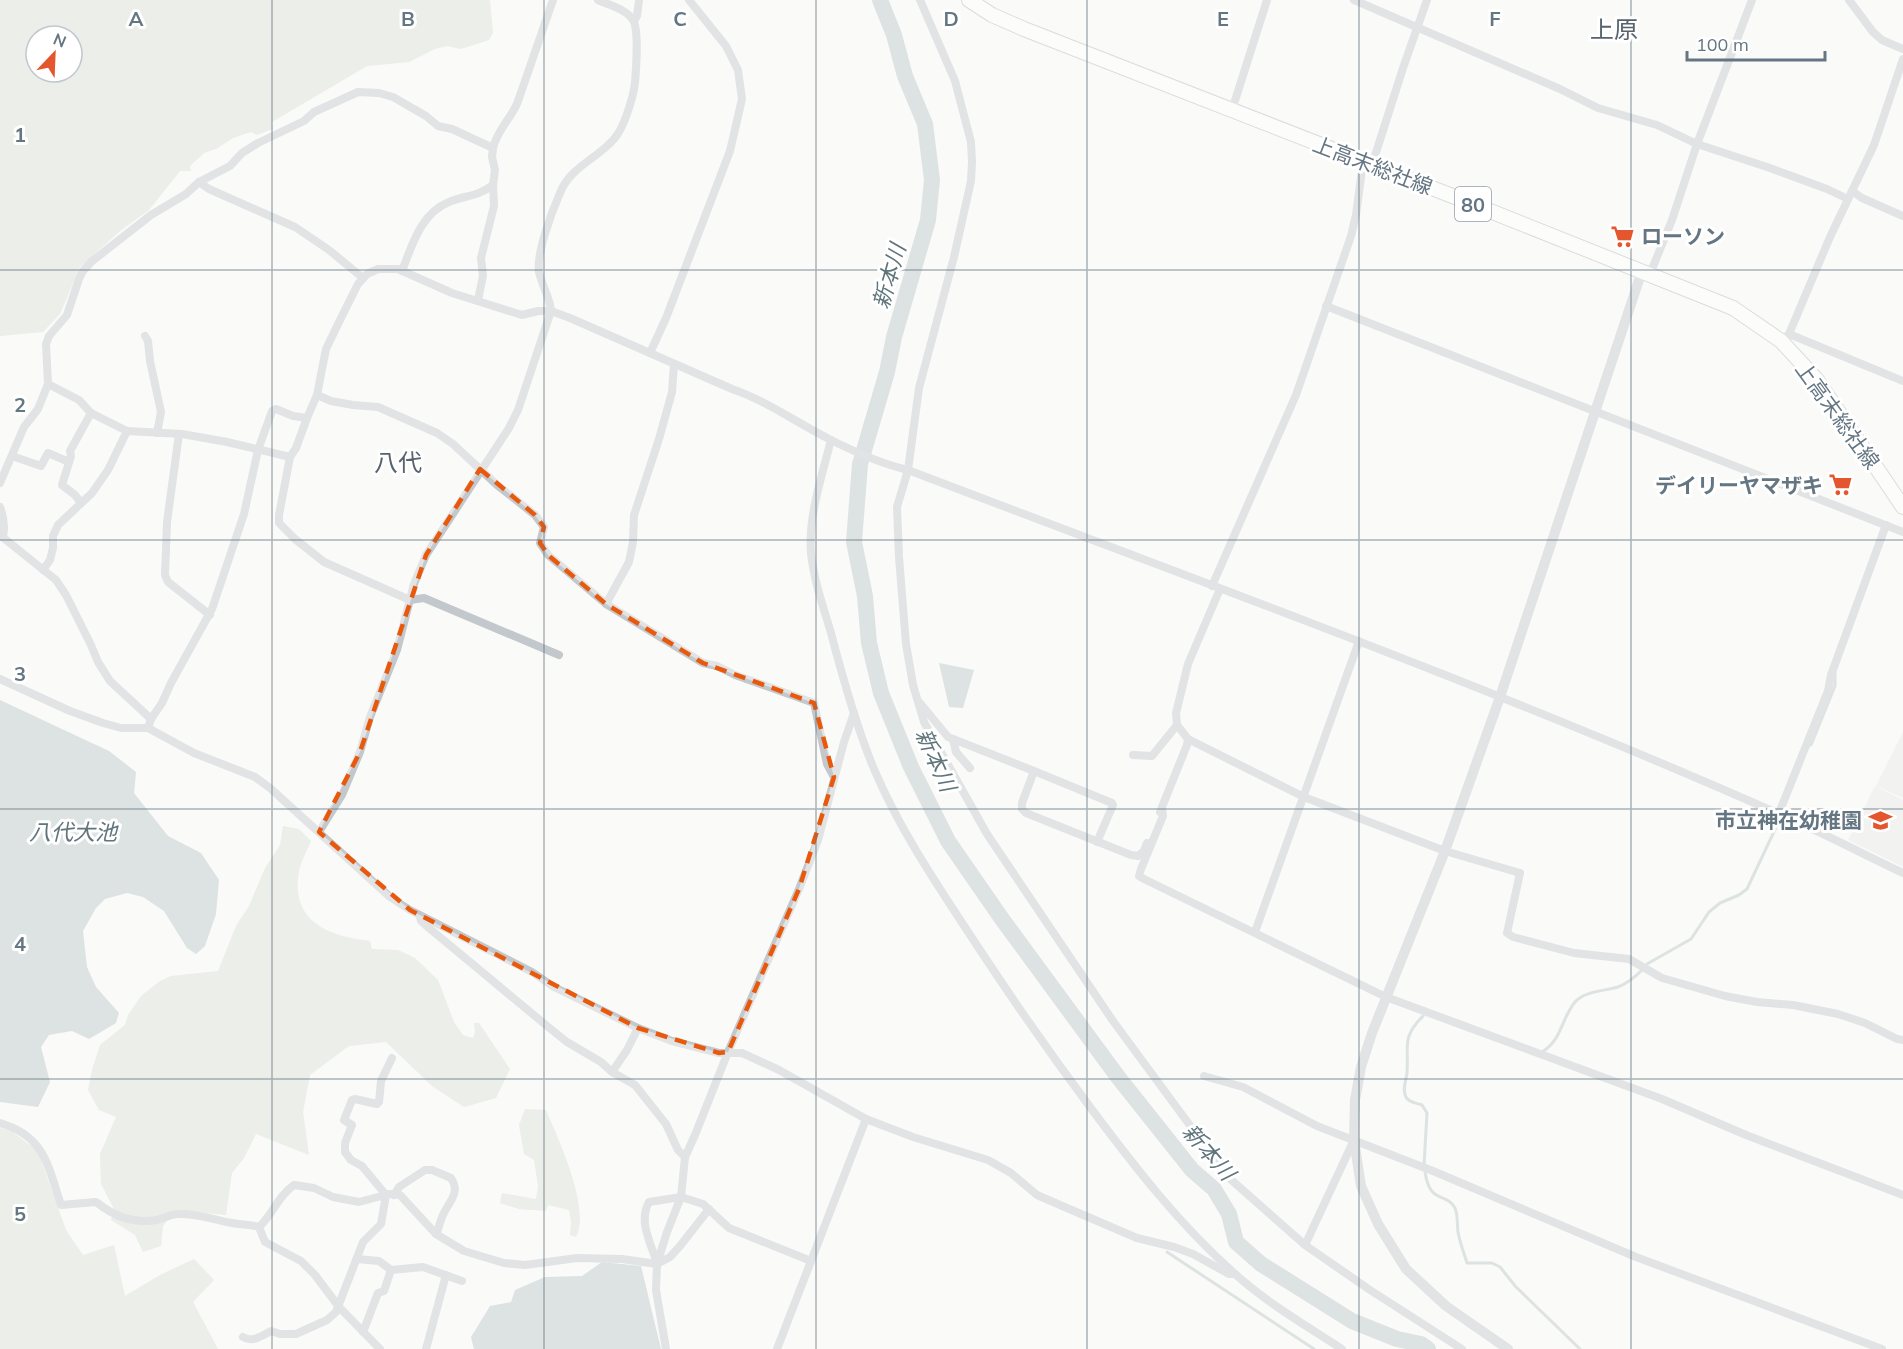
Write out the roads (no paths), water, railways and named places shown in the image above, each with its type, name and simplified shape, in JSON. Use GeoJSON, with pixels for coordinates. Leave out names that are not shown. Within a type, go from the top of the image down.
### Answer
{"type":"FeatureCollection","features":[{"type":"Feature","properties":{"kind":"main road","name":"上高末総社線"},"geometry":{"type":"LineString","coordinates":[[969,0],[992,15],[1024,29],[1733,308],[1785,337],[1903,507]]}},
{"type":"Feature","properties":{"kind":"street"},"geometry":{"type":"LineString","coordinates":[[478,300],[483,276],[481,258],[494,206],[495,178],[492,157],[495,140],[511,118],[517,105],[553,0]]}},
{"type":"Feature","properties":{"kind":"street"},"geometry":{"type":"LineString","coordinates":[[319,832],[342,795],[360,752],[370,717],[397,650],[410,600],[426,555],[518,410],[551,311],[551,303],[539,270],[540,252],[561,190],[571,174],[602,151],[616,137],[628,111],[634,84],[637,33],[634,21],[628,14],[598,0]]}},
{"type":"Feature","properties":{"kind":"street"},"geometry":{"type":"LineString","coordinates":[[634,21],[639,0]]}},
{"type":"Feature","properties":{"kind":"street"},"geometry":{"type":"LineString","coordinates":[[650,353],[666,318],[730,151],[742,99],[738,70],[726,46],[689,0]]}},
{"type":"Feature","properties":{"kind":"street"},"geometry":{"type":"LineString","coordinates":[[920,0],[955,81],[971,142],[971,181],[957,247],[919,388],[908,470],[897,507],[906,644],[924,722],[987,834],[1118,1029],[1228,1176],[1305,1245],[1462,1349]]}},
{"type":"Feature","properties":{"kind":"street"},"geometry":{"type":"LineString","coordinates":[[1232,110],[1267,0]]}},
{"type":"Feature","properties":{"kind":"street"},"geometry":{"type":"LineString","coordinates":[[1354,0],[1560,89],[1598,108],[1657,125],[1696,144],[1850,195],[1903,216]]}},
{"type":"Feature","properties":{"kind":"street"},"geometry":{"type":"LineString","coordinates":[[1427,0],[1367,163],[1351,236],[1296,395],[1216,587],[1188,664],[1176,713],[1177,725],[1188,739],[1304,797],[1444,851],[1520,873],[1507,933],[1513,937],[1574,953],[1629,959],[1662,978],[1725,996],[1793,1005],[1838,1014],[1903,1040]]}},
{"type":"Feature","properties":{"kind":"street"},"geometry":{"type":"LineString","coordinates":[[1508,1349],[1446,1306],[1406,1269],[1378,1224],[1361,1186],[1354,1140],[1355,1100],[1361,1067],[1500,697],[1596,410],[1646,272],[1672,220],[1696,144],[1752,0]]}},
{"type":"Feature","properties":{"kind":"street"},"geometry":{"type":"LineString","coordinates":[[1849,0],[1873,32],[1882,40],[1903,49]]}},
{"type":"Feature","properties":{"kind":"street"},"geometry":{"type":"LineString","coordinates":[[1903,59],[1874,145],[1785,337],[1903,381]]}},
{"type":"Feature","properties":{"kind":"street"},"geometry":{"type":"LineString","coordinates":[[0,483],[24,427],[38,409],[48,384],[46,344],[53,329],[67,315],[83,271],[91,262],[151,215],[186,194],[199,182],[221,171],[258,143],[304,122],[314,112],[358,92],[379,93],[393,97],[426,116],[438,126],[452,129],[493,148]]}},
{"type":"Feature","properties":{"kind":"street"},"geometry":{"type":"LineString","coordinates":[[199,182],[209,189],[295,227],[329,250],[363,278]]}},
{"type":"Feature","properties":{"kind":"street"},"geometry":{"type":"LineString","coordinates":[[402,271],[422,224],[429,216],[448,202],[483,193],[493,185]]}},
{"type":"Feature","properties":{"kind":"street"},"geometry":{"type":"LineString","coordinates":[[559,655],[424,598],[410,600],[324,562],[279,523],[290,457],[296,448],[317,395],[326,349],[358,284],[367,274],[378,269],[398,269],[452,293],[522,315],[551,311],[753,396],[834,441],[895,467],[1359,641],[1500,697],[1779,813],[1903,873]]}},
{"type":"Feature","properties":{"kind":"street"},"geometry":{"type":"LineString","coordinates":[[1326,306],[1903,532]]}},
{"type":"Feature","properties":{"kind":"street"},"geometry":{"type":"LineString","coordinates":[[145,336],[148,341],[161,412],[158,433]]}},
{"type":"Feature","properties":{"kind":"street"},"geometry":{"type":"LineString","coordinates":[[606,604],[629,562],[633,542],[634,515],[672,392],[674,364]]}},
{"type":"Feature","properties":{"kind":"street"},"geometry":{"type":"LineString","coordinates":[[48,384],[80,399],[91,413],[127,431],[179,434],[227,442],[290,457]]}},
{"type":"Feature","properties":{"kind":"street"},"geometry":{"type":"LineString","coordinates":[[317,395],[331,401],[378,407],[437,433],[453,444],[503,490],[535,515],[544,526],[540,543],[548,555],[606,604],[703,663],[717,666],[735,675],[814,703],[827,764],[834,777]]}},
{"type":"Feature","properties":{"kind":"street"},"geometry":{"type":"LineString","coordinates":[[148,728],[210,615],[244,514],[258,450],[272,411],[276,409],[293,416],[307,418]]}},
{"type":"Feature","properties":{"kind":"street"},"geometry":{"type":"LineString","coordinates":[[81,503],[62,485],[71,456],[70,451],[91,413]]}},
{"type":"Feature","properties":{"kind":"street"},"geometry":{"type":"LineString","coordinates":[[43,570],[50,560],[53,536],[58,525],[92,494],[127,431]]}},
{"type":"Feature","properties":{"kind":"street"},"geometry":{"type":"LineString","coordinates":[[179,434],[167,522],[165,575],[168,582],[210,615]]}},
{"type":"Feature","properties":{"kind":"street"},"geometry":{"type":"LineString","coordinates":[[834,441],[813,517],[811,550],[816,583],[854,713],[874,769],[895,811],[952,906],[1017,1006],[1108,1132],[1148,1183],[1169,1208],[1235,1274],[1267,1300],[1342,1349]]}},
{"type":"Feature","properties":{"kind":"street"},"geometry":{"type":"LineString","coordinates":[[12,456],[41,466],[48,453],[69,462]]}},
{"type":"Feature","properties":{"kind":"street"},"geometry":{"type":"LineString","coordinates":[[0,507],[4,530],[1,536],[56,580],[110,681],[151,719]]}},
{"type":"Feature","properties":{"kind":"street"},"geometry":{"type":"LineString","coordinates":[[1779,813],[1828,691],[1831,675],[1886,525]]}},
{"type":"Feature","properties":{"kind":"street"},"geometry":{"type":"LineString","coordinates":[[1255,932],[1359,641]]}},
{"type":"Feature","properties":{"kind":"street"},"geometry":{"type":"LineString","coordinates":[[0,679],[103,723],[121,728],[148,728],[194,753],[255,777],[390,897],[569,995],[638,1028],[672,1041],[719,1053],[742,1053],[779,1070],[866,1119],[913,1137],[988,1160],[1011,1173],[1037,1195],[1137,1238],[1193,1254],[1229,1274],[1235,1274]]}},
{"type":"Feature","properties":{"kind":"street"},"geometry":{"type":"LineString","coordinates":[[918,700],[941,730],[953,740],[1112,803],[1097,842]]}},
{"type":"Feature","properties":{"kind":"street"},"geometry":{"type":"LineString","coordinates":[[666,1349],[656,1290],[657,1264],[681,1197],[685,1157],[818,840],[854,713]]}},
{"type":"Feature","properties":{"kind":"street"},"geometry":{"type":"LineString","coordinates":[[1133,755],[1152,756],[1177,725]]}},
{"type":"Feature","properties":{"kind":"street"},"geometry":{"type":"LineString","coordinates":[[1034,771],[1022,803],[1022,809],[1026,813],[1123,853],[1138,856],[1144,851],[1188,739]]}},
{"type":"Feature","properties":{"kind":"street"},"geometry":{"type":"LineString","coordinates":[[953,740],[957,752],[970,768]]}},
{"type":"Feature","properties":{"kind":"street"},"geometry":{"type":"LineString","coordinates":[[1162,808],[1163,816],[1139,876],[1386,997],[1662,1099],[1746,1135],[1903,1196]]}},
{"type":"Feature","properties":{"kind":"street"},"geometry":{"type":"LineString","coordinates":[[420,915],[421,921],[567,1042],[635,1085],[666,1124],[678,1150],[685,1157]]}},
{"type":"Feature","properties":{"kind":"street"},"geometry":{"type":"LineString","coordinates":[[612,1072],[638,1028]]}},
{"type":"Feature","properties":{"kind":"street"},"geometry":{"type":"LineString","coordinates":[[390,1195],[345,1152],[345,1143],[352,1125],[344,1120],[352,1100],[377,1104],[379,1102],[381,1081],[392,1058]]}},
{"type":"Feature","properties":{"kind":"street"},"geometry":{"type":"LineString","coordinates":[[1204,1076],[1243,1087],[1317,1126],[1433,1171],[1636,1257],[1882,1349]]}},
{"type":"Feature","properties":{"kind":"street"},"geometry":{"type":"LineString","coordinates":[[777,1349],[866,1119]]}},
{"type":"Feature","properties":{"kind":"street"},"geometry":{"type":"LineString","coordinates":[[0,1123],[16,1128],[32,1139],[45,1156],[61,1205],[96,1202],[110,1214],[130,1220],[155,1220],[176,1214],[202,1216],[234,1224],[249,1223],[260,1227],[266,1242],[301,1261],[315,1275],[339,1307],[380,1349]]}},
{"type":"Feature","properties":{"kind":"street"},"geometry":{"type":"LineString","coordinates":[[1305,1245],[1354,1140]]}},
{"type":"Feature","properties":{"kind":"street"},"geometry":{"type":"LineString","coordinates":[[243,1336],[252,1340],[271,1331],[280,1334],[296,1334],[327,1320],[339,1307],[363,1242],[381,1224],[390,1195],[425,1170],[432,1170],[451,1178],[455,1186],[455,1196],[444,1212],[436,1234]]}},
{"type":"Feature","properties":{"kind":"street"},"geometry":{"type":"LineString","coordinates":[[260,1227],[284,1192],[294,1185],[314,1188],[333,1197],[359,1202],[400,1195],[436,1234],[464,1251],[504,1263],[525,1265],[577,1258],[622,1259],[657,1264],[670,1257],[709,1209]]}},
{"type":"Feature","properties":{"kind":"street"},"geometry":{"type":"LineString","coordinates":[[657,1264],[647,1237],[645,1209],[649,1202],[681,1197],[703,1204],[729,1228],[811,1261]]}},
{"type":"Feature","properties":{"kind":"street"},"geometry":{"type":"LineString","coordinates":[[357,1259],[379,1261],[391,1270],[423,1267],[462,1281]]}},
{"type":"Feature","properties":{"kind":"street"},"geometry":{"type":"LineString","coordinates":[[363,1332],[378,1293],[384,1291],[391,1270]]}},
{"type":"Feature","properties":{"kind":"street"},"geometry":{"type":"LineString","coordinates":[[426,1349],[446,1275]]}},
{"type":"Feature","properties":{"kind":"water"},"geometry":{"type":"Polygon","coordinates":[[[939,663],[974,670],[963,708],[949,707],[939,663]]]}},
{"type":"Feature","properties":{"kind":"water","name":"八代大池"},"geometry":{"type":"Polygon","coordinates":[[[0,700],[109,751],[136,772],[134,793],[168,836],[201,853],[219,880],[216,914],[205,946],[196,954],[187,948],[164,911],[143,897],[127,893],[105,899],[96,908],[83,931],[87,967],[96,987],[119,1013],[116,1023],[89,1039],[72,1031],[49,1035],[41,1047],[50,1082],[38,1107],[0,1102],[0,700]]]}},
{"type":"Feature","properties":{"kind":"water"},"geometry":{"type":"Polygon","coordinates":[[[602,1262],[641,1266],[661,1349],[474,1349],[471,1337],[490,1306],[511,1302],[515,1290],[545,1277],[582,1276],[602,1262]]]}},
{"type":"Feature","properties":{"kind":"waterway","name":"新本川"},"geometry":{"type":"LineString","coordinates":[[880,0],[894,35],[905,76],[925,124],[932,180],[928,220],[860,464],[854,542],[865,596],[869,643],[881,693],[911,767],[948,841],[1002,919],[1118,1077],[1192,1170],[1214,1189],[1229,1214],[1236,1242],[1261,1264],[1352,1321],[1397,1339],[1421,1344],[1428,1349]]}},
{"type":"Feature","properties":{"kind":"waterway"},"geometry":{"type":"LineString","coordinates":[[1811,745],[1835,686],[1835,673]]}},
{"type":"Feature","properties":{"kind":"waterway"},"geometry":{"type":"LineString","coordinates":[[1647,964],[1691,939],[1709,912],[1720,903],[1747,889],[1779,821]]}},
{"type":"Feature","properties":{"kind":"waterway"},"geometry":{"type":"LineString","coordinates":[[1542,1052],[1554,1042],[1570,1009],[1579,998],[1589,993],[1622,985],[1641,971]]}},
{"type":"Feature","properties":{"kind":"waterway"},"geometry":{"type":"LineString","coordinates":[[1423,1016],[1409,1037],[1404,1088],[1407,1099],[1422,1105],[1427,1113],[1424,1165]]}},
{"type":"Feature","properties":{"kind":"waterway"},"geometry":{"type":"LineString","coordinates":[[1425,1171],[1430,1189],[1452,1203],[1455,1208],[1459,1236],[1467,1263],[1492,1263],[1500,1267],[1516,1287],[1580,1349]]}},
{"type":"Feature","properties":{"kind":"waterway"},"geometry":{"type":"LineString","coordinates":[[1167,1252],[1314,1349]]}},
{"type":"Feature","properties":{"kind":"place","name":"ローソン"},"geometry":{"type":"Point","coordinates":[1623,236]}},
{"type":"Feature","properties":{"kind":"place","name":"デイリーヤマザキ"},"geometry":{"type":"Point","coordinates":[1841,485]}},
{"type":"Feature","properties":{"kind":"place","name":"市立神在幼稚園"},"geometry":{"type":"Point","coordinates":[1880,820]}},
{"type":"Feature","properties":{"kind":"district","name":"上原"},"geometry":{"type":"Point","coordinates":[1614,29]}},
{"type":"Feature","properties":{"kind":"district","name":"八代"},"geometry":{"type":"Point","coordinates":[398,462]}}]}
